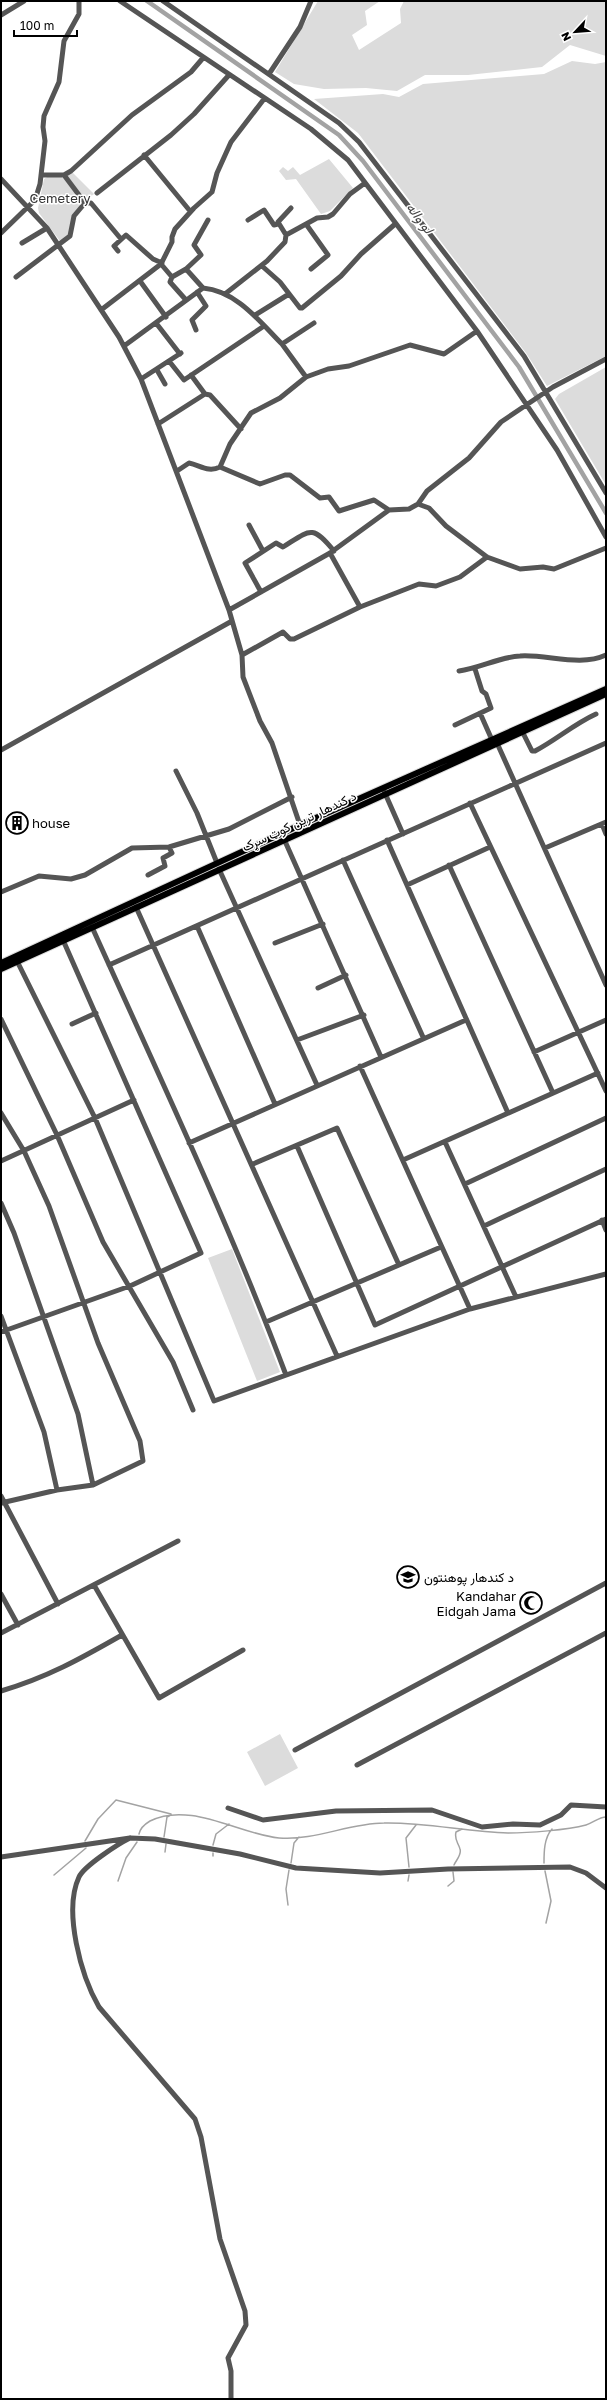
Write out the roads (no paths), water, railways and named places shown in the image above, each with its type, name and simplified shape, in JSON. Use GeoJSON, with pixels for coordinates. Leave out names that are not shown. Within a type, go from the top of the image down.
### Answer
{"type":"FeatureCollection","features":[{"type":"Feature","properties":{"kind":"main road","name":"د کندهار ترين کوټ سړک"},"geometry":{"type":"LineString","coordinates":[[1,963],[80,925],[284,839],[384,791],[606,689]]}},
{"type":"Feature","properties":{"kind":"main road","name":"د کندهار ترين کوټ سړک"},"geometry":{"type":"LineString","coordinates":[[494,741],[522,731],[606,694]]}},
{"type":"Feature","properties":{"kind":"main road","name":"د کندهار ترين کوټ سړک"},"geometry":{"type":"LineString","coordinates":[[1,968],[136,907],[300,825],[384,791]]}},
{"type":"Feature","properties":{"kind":"main road"},"geometry":{"type":"LineString","coordinates":[[80,925],[83,932]]}},
{"type":"Feature","properties":{"kind":"street"},"geometry":{"type":"LineString","coordinates":[[1,15],[24,1]]}},
{"type":"Feature","properties":{"kind":"street"},"geometry":{"type":"LineString","coordinates":[[1,233],[35,200],[41,175],[45,141],[43,127],[44,116],[59,82],[64,41],[79,14],[79,1]]}},
{"type":"Feature","properties":{"kind":"street"},"geometry":{"type":"LineString","coordinates":[[120,1],[228,75],[324,138],[348,160],[394,225],[477,331],[527,403],[557,450],[606,537]]}},
{"type":"Feature","properties":{"kind":"street"},"geometry":{"type":"LineString","coordinates":[[163,1],[339,123],[359,142],[524,356],[544,393],[606,493]]}},
{"type":"Feature","properties":{"kind":"street"},"geometry":{"type":"LineString","coordinates":[[269,74],[300,26],[310,2]]}},
{"type":"Feature","properties":{"kind":"street"},"geometry":{"type":"LineString","coordinates":[[41,175],[64,175],[132,115],[191,72],[203,58]]}},
{"type":"Feature","properties":{"kind":"street"},"geometry":{"type":"LineString","coordinates":[[97,193],[171,135],[194,114],[228,75]]}},
{"type":"Feature","properties":{"kind":"street"},"geometry":{"type":"LineString","coordinates":[[101,310],[162,264],[172,242],[172,237],[175,230],[190,212],[212,192],[217,173],[231,142],[264,99]]}},
{"type":"Feature","properties":{"kind":"street"},"geometry":{"type":"LineString","coordinates":[[144,155],[190,212]]}},
{"type":"Feature","properties":{"kind":"street"},"geometry":{"type":"LineString","coordinates":[[64,175],[85,203]]}},
{"type":"Feature","properties":{"kind":"street"},"geometry":{"type":"LineString","coordinates":[[1,179],[47,228],[124,346],[141,380],[230,610],[242,655],[243,677],[260,721],[272,743],[292,797],[300,825]]}},
{"type":"Feature","properties":{"kind":"street"},"geometry":{"type":"LineString","coordinates":[[286,235],[306,224],[333,214],[350,194],[365,183]]}},
{"type":"Feature","properties":{"kind":"street"},"geometry":{"type":"LineString","coordinates":[[16,277],[70,236],[74,216],[85,203],[91,203],[121,239]]}},
{"type":"Feature","properties":{"kind":"street"},"geometry":{"type":"LineString","coordinates":[[278,224],[291,208]]}},
{"type":"Feature","properties":{"kind":"street"},"geometry":{"type":"LineString","coordinates":[[225,294],[262,266],[285,242],[286,235],[278,224],[274,225],[264,210],[248,220]]}},
{"type":"Feature","properties":{"kind":"street"},"geometry":{"type":"LineString","coordinates":[[186,300],[170,282],[172,277],[186,269],[201,255],[194,245],[208,220]]}},
{"type":"Feature","properties":{"kind":"street"},"geometry":{"type":"LineString","coordinates":[[306,224],[328,255],[311,269]]}},
{"type":"Feature","properties":{"kind":"street"},"geometry":{"type":"LineString","coordinates":[[262,266],[289,294],[300,308],[308,305],[316,295],[341,276],[361,254],[394,225]]}},
{"type":"Feature","properties":{"kind":"street"},"geometry":{"type":"LineString","coordinates":[[22,243],[47,228]]}},
{"type":"Feature","properties":{"kind":"street"},"geometry":{"type":"LineString","coordinates":[[118,251],[114,246],[126,235],[153,259],[162,264],[172,277]]}},
{"type":"Feature","properties":{"kind":"street"},"geometry":{"type":"LineString","coordinates":[[186,269],[203,288],[225,294],[255,315],[282,344],[306,377]]}},
{"type":"Feature","properties":{"kind":"street"},"geometry":{"type":"LineString","coordinates":[[140,281],[166,317]]}},
{"type":"Feature","properties":{"kind":"street"},"geometry":{"type":"LineString","coordinates":[[124,346],[166,317],[203,288]]}},
{"type":"Feature","properties":{"kind":"street"},"geometry":{"type":"LineString","coordinates":[[196,330],[192,320],[206,306],[197,292]]}},
{"type":"Feature","properties":{"kind":"street"},"geometry":{"type":"LineString","coordinates":[[255,315],[289,294]]}},
{"type":"Feature","properties":{"kind":"street"},"geometry":{"type":"LineString","coordinates":[[141,380],[180,354],[156,323]]}},
{"type":"Feature","properties":{"kind":"street"},"geometry":{"type":"LineString","coordinates":[[282,344],[314,323]]}},
{"type":"Feature","properties":{"kind":"street"},"geometry":{"type":"LineString","coordinates":[[169,361],[182,380],[191,376],[264,326]]}},
{"type":"Feature","properties":{"kind":"street"},"geometry":{"type":"LineString","coordinates":[[177,471],[189,463],[204,469],[215,470],[220,467],[230,444],[252,413],[280,398],[306,377],[328,368],[349,366],[410,345],[444,354],[477,331]]}},
{"type":"Feature","properties":{"kind":"street"},"geometry":{"type":"LineString","coordinates":[[230,610],[332,552],[389,510],[408,509],[418,504],[427,492],[469,458],[501,422],[527,403],[606,359]]}},
{"type":"Feature","properties":{"kind":"street"},"geometry":{"type":"LineString","coordinates":[[157,370],[165,384]]}},
{"type":"Feature","properties":{"kind":"street"},"geometry":{"type":"LineString","coordinates":[[191,376],[205,394],[210,395],[241,429]]}},
{"type":"Feature","properties":{"kind":"street"},"geometry":{"type":"LineString","coordinates":[[158,424],[205,394]]}},
{"type":"Feature","properties":{"kind":"street"},"geometry":{"type":"LineString","coordinates":[[220,467],[260,484],[285,475],[290,475],[320,498],[330,497],[339,512],[374,500],[389,510]]}},
{"type":"Feature","properties":{"kind":"street"},"geometry":{"type":"LineString","coordinates":[[418,504],[429,508],[446,526],[487,557],[520,569],[543,567],[554,569],[606,548]]}},
{"type":"Feature","properties":{"kind":"street"},"geometry":{"type":"LineString","coordinates":[[249,525],[263,551]]}},
{"type":"Feature","properties":{"kind":"street"},"geometry":{"type":"LineString","coordinates":[[261,592],[245,565],[276,543],[283,547],[304,534],[314,532],[320,534],[332,552],[360,607]]}},
{"type":"Feature","properties":{"kind":"street"},"geometry":{"type":"LineString","coordinates":[[242,655],[283,632],[290,639],[294,639],[360,607],[419,584],[436,586],[460,577],[487,557]]}},
{"type":"Feature","properties":{"kind":"street"},"geometry":{"type":"LineString","coordinates":[[1,750],[232,621]]}},
{"type":"Feature","properties":{"kind":"street"},"geometry":{"type":"LineString","coordinates":[[459,670],[475,669],[518,656],[568,660],[599,659],[606,656]]}},
{"type":"Feature","properties":{"kind":"street"},"geometry":{"type":"LineString","coordinates":[[455,725],[491,708],[486,694],[482,691],[475,669]]}},
{"type":"Feature","properties":{"kind":"street"},"geometry":{"type":"LineString","coordinates":[[480,713],[515,783],[606,986]]}},
{"type":"Feature","properties":{"kind":"street"},"geometry":{"type":"LineString","coordinates":[[522,731],[532,750],[535,751],[561,737],[580,721],[596,714]]}},
{"type":"Feature","properties":{"kind":"street"},"geometry":{"type":"LineString","coordinates":[[109,965],[606,743]]}},
{"type":"Feature","properties":{"kind":"street"},"geometry":{"type":"LineString","coordinates":[[176,771],[197,813],[218,866],[317,1085]]}},
{"type":"Feature","properties":{"kind":"street"},"geometry":{"type":"LineString","coordinates":[[384,791],[403,834]]}},
{"type":"Feature","properties":{"kind":"street"},"geometry":{"type":"LineString","coordinates":[[1,892],[39,876],[71,879],[80,876],[109,863],[132,848],[169,847],[229,829],[292,797]]}},
{"type":"Feature","properties":{"kind":"street"},"geometry":{"type":"LineString","coordinates":[[470,803],[606,1091]]}},
{"type":"Feature","properties":{"kind":"street"},"geometry":{"type":"LineString","coordinates":[[545,848],[604,823],[606,834]]}},
{"type":"Feature","properties":{"kind":"street"},"geometry":{"type":"LineString","coordinates":[[284,839],[346,975],[381,1057]]}},
{"type":"Feature","properties":{"kind":"street"},"geometry":{"type":"LineString","coordinates":[[387,840],[508,1113]]}},
{"type":"Feature","properties":{"kind":"street"},"geometry":{"type":"LineString","coordinates":[[148,875],[165,866],[164,858],[172,853],[169,847]]}},
{"type":"Feature","properties":{"kind":"street"},"geometry":{"type":"LineString","coordinates":[[407,885],[490,847]]}},
{"type":"Feature","properties":{"kind":"street"},"geometry":{"type":"LineString","coordinates":[[343,860],[424,1038]]}},
{"type":"Feature","properties":{"kind":"street"},"geometry":{"type":"LineString","coordinates":[[449,865],[553,1093]]}},
{"type":"Feature","properties":{"kind":"street"},"geometry":{"type":"LineString","coordinates":[[136,907],[155,945],[315,1302],[337,1356]]}},
{"type":"Feature","properties":{"kind":"street"},"geometry":{"type":"LineString","coordinates":[[275,944],[322,924]]}},
{"type":"Feature","properties":{"kind":"street"},"geometry":{"type":"LineString","coordinates":[[197,926],[275,1104]]}},
{"type":"Feature","properties":{"kind":"street"},"geometry":{"type":"LineString","coordinates":[[92,928],[189,1143],[266,1322],[286,1375]]}},
{"type":"Feature","properties":{"kind":"street"},"geometry":{"type":"LineString","coordinates":[[1,1332],[130,1286],[201,1253],[63,940]]}},
{"type":"Feature","properties":{"kind":"street"},"geometry":{"type":"LineString","coordinates":[[17,961],[95,1118],[214,1401],[470,1309],[606,1274]]}},
{"type":"Feature","properties":{"kind":"street"},"geometry":{"type":"LineString","coordinates":[[318,988],[346,975]]}},
{"type":"Feature","properties":{"kind":"street"},"geometry":{"type":"LineString","coordinates":[[72,1024],[96,1013]]}},
{"type":"Feature","properties":{"kind":"street"},"geometry":{"type":"LineString","coordinates":[[297,1040],[364,1016]]}},
{"type":"Feature","properties":{"kind":"street"},"geometry":{"type":"LineString","coordinates":[[1,1020],[57,1135],[103,1242],[173,1362],[194,1410]]}},
{"type":"Feature","properties":{"kind":"street"},"geometry":{"type":"LineString","coordinates":[[189,1143],[235,1124],[317,1085],[466,1020]]}},
{"type":"Feature","properties":{"kind":"street"},"geometry":{"type":"LineString","coordinates":[[534,1052],[578,1031],[606,1020]]}},
{"type":"Feature","properties":{"kind":"street"},"geometry":{"type":"LineString","coordinates":[[360,1066],[470,1309]]}},
{"type":"Feature","properties":{"kind":"street"},"geometry":{"type":"LineString","coordinates":[[403,1160],[598,1073]]}},
{"type":"Feature","properties":{"kind":"street"},"geometry":{"type":"LineString","coordinates":[[1,1161],[134,1100]]}},
{"type":"Feature","properties":{"kind":"street"},"geometry":{"type":"LineString","coordinates":[[1,1113],[24,1151],[49,1206],[83,1302],[140,1441],[143,1461],[93,1485],[2,1500],[58,1604]]}},
{"type":"Feature","properties":{"kind":"street"},"geometry":{"type":"LineString","coordinates":[[465,1184],[606,1118]]}},
{"type":"Feature","properties":{"kind":"street"},"geometry":{"type":"LineString","coordinates":[[253,1164],[336,1128],[399,1266]]}},
{"type":"Feature","properties":{"kind":"street"},"geometry":{"type":"LineString","coordinates":[[445,1142],[516,1297]]}},
{"type":"Feature","properties":{"kind":"street"},"geometry":{"type":"LineString","coordinates":[[297,1146],[375,1325],[604,1220],[606,1230]]}},
{"type":"Feature","properties":{"kind":"street"},"geometry":{"type":"LineString","coordinates":[[484,1226],[606,1169]]}},
{"type":"Feature","properties":{"kind":"street"},"geometry":{"type":"LineString","coordinates":[[1,1203],[14,1233],[78,1414],[93,1485]]}},
{"type":"Feature","properties":{"kind":"street"},"geometry":{"type":"LineString","coordinates":[[266,1322],[399,1266],[441,1246]]}},
{"type":"Feature","properties":{"kind":"street"},"geometry":{"type":"LineString","coordinates":[[1,1316],[44,1432],[57,1490]]}},
{"type":"Feature","properties":{"kind":"street"},"geometry":{"type":"LineString","coordinates":[[1,1633],[178,1541]]}},
{"type":"Feature","properties":{"kind":"street"},"geometry":{"type":"LineString","coordinates":[[295,1750],[606,1583]]}},
{"type":"Feature","properties":{"kind":"street"},"geometry":{"type":"LineString","coordinates":[[94,1585],[158,1698],[243,1650]]}},
{"type":"Feature","properties":{"kind":"street"},"geometry":{"type":"LineString","coordinates":[[1,1594],[18,1625]]}},
{"type":"Feature","properties":{"kind":"street"},"geometry":{"type":"LineString","coordinates":[[357,1765],[606,1633]]}},
{"type":"Feature","properties":{"kind":"street"},"geometry":{"type":"LineString","coordinates":[[1,1691],[37,1680],[72,1663],[122,1634]]}},
{"type":"Feature","properties":{"kind":"street"},"geometry":{"type":"LineString","coordinates":[[228,1808],[263,1820],[336,1811],[432,1810],[482,1826],[514,1824],[540,1825],[561,1815],[571,1805],[606,1807]]}},
{"type":"Feature","properties":{"kind":"street"},"geometry":{"type":"LineString","coordinates":[[1,1858],[130,1838],[155,1839],[240,1854],[296,1868],[380,1873],[570,1867],[586,1873],[606,1888]]}},
{"type":"Feature","properties":{"kind":"street"},"geometry":{"type":"LineString","coordinates":[[130,1838],[111,1848],[79,1875],[73,1898],[72,1918],[89,1990],[99,2007],[185,2105],[197,2125],[220,2239],[245,2311],[246,2325],[228,2358],[231,2371],[231,2399]]}},
{"type":"Feature","properties":{"kind":"waterway","name":"لو واله"},"geometry":{"type":"LineString","coordinates":[[147,1],[339,135],[363,161],[519,367],[606,513]]}},
{"type":"Feature","properties":{"kind":"waterway"},"geometry":{"type":"LineString","coordinates":[[85,1841],[98,1819],[116,1800],[171,1814]]}},
{"type":"Feature","properties":{"kind":"waterway"},"geometry":{"type":"LineString","coordinates":[[164,1837],[167,1817],[171,1815]]}},
{"type":"Feature","properties":{"kind":"waterway"},"geometry":{"type":"LineString","coordinates":[[139,1834],[140,1830],[150,1821],[165,1816],[181,1815],[214,1820],[248,1831],[279,1838],[306,1837],[358,1826],[384,1823],[415,1824],[508,1833],[537,1832],[578,1827],[606,1817]]}},
{"type":"Feature","properties":{"kind":"waterway"},"geometry":{"type":"LineString","coordinates":[[213,1845],[216,1834],[229,1824]]}},
{"type":"Feature","properties":{"kind":"waterway"},"geometry":{"type":"LineString","coordinates":[[409,1867],[406,1838],[416,1825]]}},
{"type":"Feature","properties":{"kind":"waterway"},"geometry":{"type":"LineString","coordinates":[[454,1865],[460,1855],[456,1832],[462,1829]]}},
{"type":"Feature","properties":{"kind":"waterway"},"geometry":{"type":"LineString","coordinates":[[544,1863],[546,1841],[552,1829]]}},
{"type":"Feature","properties":{"kind":"waterway"},"geometry":{"type":"LineString","coordinates":[[291,1863],[294,1843],[299,1837]]}},
{"type":"Feature","properties":{"kind":"waterway"},"geometry":{"type":"LineString","coordinates":[[118,1881],[126,1858],[137,1842]]}},
{"type":"Feature","properties":{"kind":"waterway"},"geometry":{"type":"LineString","coordinates":[[165,1852],[166,1844]]}},
{"type":"Feature","properties":{"kind":"waterway"},"geometry":{"type":"LineString","coordinates":[[54,1875],[86,1848]]}},
{"type":"Feature","properties":{"kind":"waterway"},"geometry":{"type":"LineString","coordinates":[[288,1905],[286,1889],[289,1870]]}},
{"type":"Feature","properties":{"kind":"waterway"},"geometry":{"type":"LineString","coordinates":[[545,1871],[551,1901],[546,1923]]}},
{"type":"Feature","properties":{"kind":"waterway"},"geometry":{"type":"LineString","coordinates":[[448,1886],[454,1881],[453,1872]]}},
{"type":"Feature","properties":{"kind":"waterway"},"geometry":{"type":"LineString","coordinates":[[408,1881],[409,1875]]}},
{"type":"Feature","properties":{"kind":"place","name":"house"},"geometry":{"type":"Point","coordinates":[17,823]}},
{"type":"Feature","properties":{"kind":"place","name":"د کندهار پوهنتون"},"geometry":{"type":"Point","coordinates":[408,1577]}},
{"type":"Feature","properties":{"kind":"place","name":"Kandahar Eidgah Jama"},"geometry":{"type":"Point","coordinates":[531,1603]}},
{"type":"Feature","properties":{"kind":"park label","name":"Cemetery"},"geometry":{"type":"Point","coordinates":[60,198]}}]}
